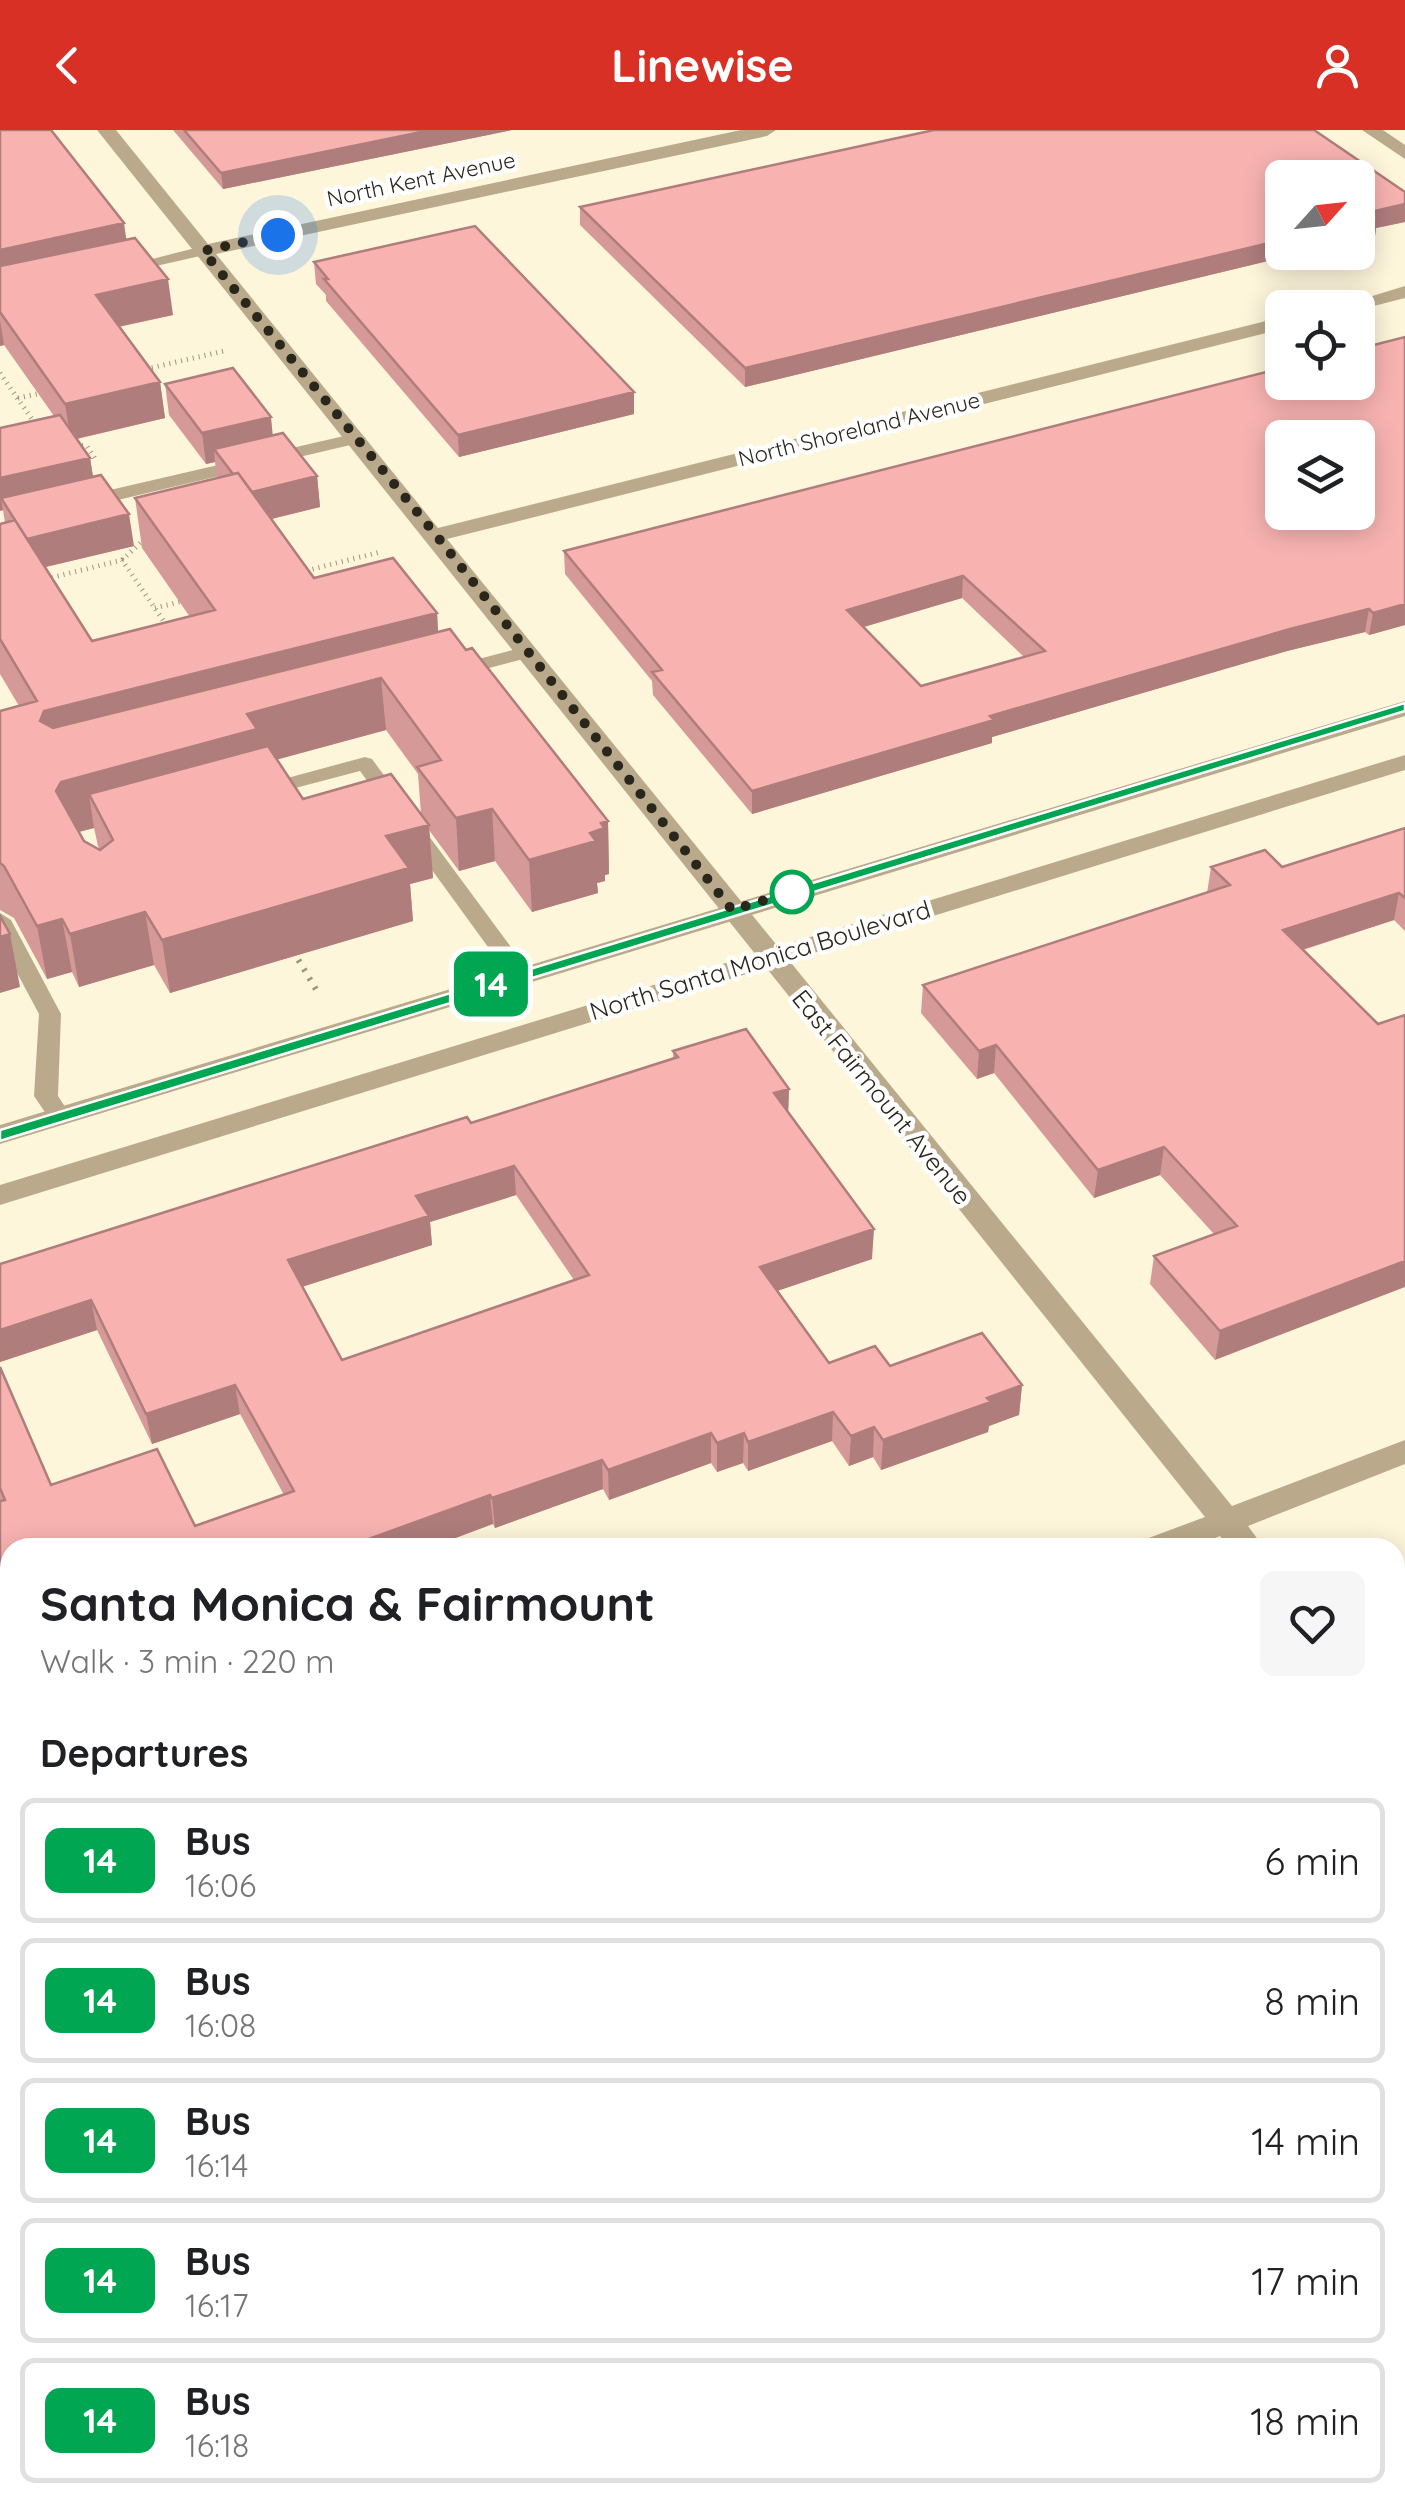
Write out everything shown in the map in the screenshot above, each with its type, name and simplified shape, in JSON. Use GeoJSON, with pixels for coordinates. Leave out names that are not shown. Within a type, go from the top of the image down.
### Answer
{"type":"FeatureCollection","features":[{"type":"Feature","properties":{"kind":"street","name":"East Fairmount Avenue"},"geometry":{"type":"LineString","coordinates":[[106,130],[436,535],[769,958],[1240,1538]]}},
{"type":"Feature","properties":{"kind":"street","name":"North Kent Avenue"},"geometry":{"type":"LineString","coordinates":[[203,251],[767,130]]}},
{"type":"Feature","properties":{"kind":"street"},"geometry":{"type":"LineString","coordinates":[[1371,130],[1405,153]]}},
{"type":"Feature","properties":{"kind":"street"},"geometry":{"type":"LineString","coordinates":[[1375,300],[1405,292]]}},
{"type":"Feature","properties":{"kind":"street","name":"North Shoreland Avenue"},"geometry":{"type":"LineString","coordinates":[[436,535],[1265,326]]}},
{"type":"Feature","properties":{"kind":"street"},"geometry":{"type":"LineString","coordinates":[[0,1134],[1405,708]]}},
{"type":"Feature","properties":{"kind":"street","name":"North Santa Monica Boulevard"},"geometry":{"type":"LineString","coordinates":[[0,1195],[1405,762]]}},
{"type":"Feature","properties":{"kind":"street"},"geometry":{"type":"LineString","coordinates":[[1183,1538],[1405,1452]]}},
{"type":"Feature","properties":{"kind":"lane"},"geometry":{"type":"LineString","coordinates":[[115,270],[203,251]]}},
{"type":"Feature","properties":{"kind":"lane"},"geometry":{"type":"LineString","coordinates":[[67,506],[357,438]]}},
{"type":"Feature","properties":{"kind":"lane"},"geometry":{"type":"LineString","coordinates":[[434,676],[528,652]]}},
{"type":"Feature","properties":{"kind":"lane"},"geometry":{"type":"LineString","coordinates":[[232,799],[365,763],[520,975]]}},
{"type":"Feature","properties":{"kind":"lane"},"geometry":{"type":"LineString","coordinates":[[0,920],[50,1014],[46,1096],[59,1116]]}},
{"type":"Feature","properties":{"kind":"path"},"geometry":{"type":"LineString","coordinates":[[134,372],[224,351]]}},
{"type":"Feature","properties":{"kind":"path"},"geometry":{"type":"LineString","coordinates":[[0,372],[38,427]]}},
{"type":"Feature","properties":{"kind":"path"},"geometry":{"type":"LineString","coordinates":[[18,398],[49,391]]}},
{"type":"Feature","properties":{"kind":"path"},"geometry":{"type":"LineString","coordinates":[[284,576],[380,552]]}},
{"type":"Feature","properties":{"kind":"path"},"geometry":{"type":"LineString","coordinates":[[54,596],[44,579],[122,560],[172,634]]}},
{"type":"Feature","properties":{"kind":"path"},"geometry":{"type":"LineString","coordinates":[[155,608],[190,600]]}},
{"type":"Feature","properties":{"kind":"path"},"geometry":{"type":"LineString","coordinates":[[291,948],[322,998]]}},
{"type":"Feature","properties":{"kind":"building"},"geometry":{"type":"Polygon","coordinates":[[[0,130],[51,130],[124,223],[0,250],[0,130]]]}},
{"type":"Feature","properties":{"kind":"building"},"geometry":{"type":"Polygon","coordinates":[[[184,130],[431,130],[221,173],[184,130]]]}},
{"type":"Feature","properties":{"kind":"building"},"geometry":{"type":"Polygon","coordinates":[[[934,130],[1314,130],[1358,160],[1265,160],[1265,244],[745,368],[580,207],[934,130]]]}},
{"type":"Feature","properties":{"kind":"building"},"geometry":{"type":"Polygon","coordinates":[[[1375,172],[1405,192],[1405,204],[1375,211],[1375,172]]]}},
{"type":"Feature","properties":{"kind":"building"},"geometry":{"type":"Polygon","coordinates":[[[475,226],[634,392],[458,435],[324,279],[328,279],[314,262],[475,226]]]}},
{"type":"Feature","properties":{"kind":"building"},"geometry":{"type":"Polygon","coordinates":[[[135,238],[168,279],[96,295],[160,382],[65,404],[0,312],[0,266],[135,238]]]}},
{"type":"Feature","properties":{"kind":"building"},"geometry":{"type":"Polygon","coordinates":[[[1405,337],[1405,604],[1290,629],[990,716],[994,720],[752,791],[652,672],[662,670],[564,551],[1265,372],[1265,400],[1375,400],[1375,345],[1405,337]],[[963,576],[847,610],[921,686],[1045,651],[963,576]]]}},
{"type":"Feature","properties":{"kind":"building"},"geometry":{"type":"Polygon","coordinates":[[[233,368],[271,417],[202,433],[165,384],[233,368]]]}},
{"type":"Feature","properties":{"kind":"building"},"geometry":{"type":"Polygon","coordinates":[[[60,415],[90,458],[0,478],[0,428],[60,415]]]}},
{"type":"Feature","properties":{"kind":"building"},"geometry":{"type":"Polygon","coordinates":[[[283,433],[317,476],[252,492],[214,449],[283,433]]]}},
{"type":"Feature","properties":{"kind":"building"},"geometry":{"type":"Polygon","coordinates":[[[238,473],[314,578],[393,558],[437,613],[44,711],[40,721],[53,728],[450,629],[466,650],[472,648],[608,821],[601,823],[604,828],[590,833],[596,841],[529,860],[492,809],[456,818],[417,767],[441,760],[381,678],[247,714],[257,729],[61,782],[56,791],[84,841],[100,850],[113,840],[89,794],[268,746],[303,799],[391,774],[429,825],[386,836],[409,868],[162,940],[145,912],[70,934],[62,919],[37,926],[0,863],[0,711],[37,701],[0,639],[0,524],[15,520],[92,641],[215,610],[135,498],[238,473]]]}},
{"type":"Feature","properties":{"kind":"building"},"geometry":{"type":"Polygon","coordinates":[[[101,475],[129,514],[27,539],[1,498],[101,475]]]}},
{"type":"Feature","properties":{"kind":"building"},"geometry":{"type":"Polygon","coordinates":[[[1405,828],[1405,898],[1399,893],[1283,930],[1378,1024],[1405,1015],[1405,1261],[1220,1331],[1154,1256],[1237,1226],[1164,1147],[1098,1170],[996,1045],[979,1051],[923,985],[1230,885],[1211,867],[1265,850],[1282,867],[1405,828]]]}},
{"type":"Feature","properties":{"kind":"building"},"geometry":{"type":"Polygon","coordinates":[[[0,916],[10,934],[0,937],[0,916]]]}},
{"type":"Feature","properties":{"kind":"building"},"geometry":{"type":"Polygon","coordinates":[[[746,1029],[789,1089],[774,1093],[874,1229],[760,1267],[829,1363],[875,1346],[890,1366],[982,1333],[1022,1385],[987,1398],[991,1402],[883,1440],[874,1427],[851,1436],[833,1412],[748,1442],[744,1433],[717,1443],[711,1433],[608,1470],[602,1460],[372,1538],[0,1538],[0,1501],[5,1500],[0,1488],[0,1367],[51,1485],[157,1449],[195,1526],[294,1491],[235,1385],[146,1414],[91,1300],[0,1330],[0,1264],[467,1117],[471,1123],[678,1057],[673,1051],[746,1029]],[[514,1166],[416,1196],[429,1216],[288,1260],[342,1360],[589,1275],[514,1166]]]}},
{"type":"Feature","properties":{"kind":"bus line","name":"14"},"geometry":{"type":"LineString","coordinates":[[0,1135],[1405,708]]}},
{"type":"Feature","properties":{"kind":"route"},"geometry":{"type":"LineString","coordinates":[[278,235],[203,251],[436,535],[732,910],[792,892]]}}]}
